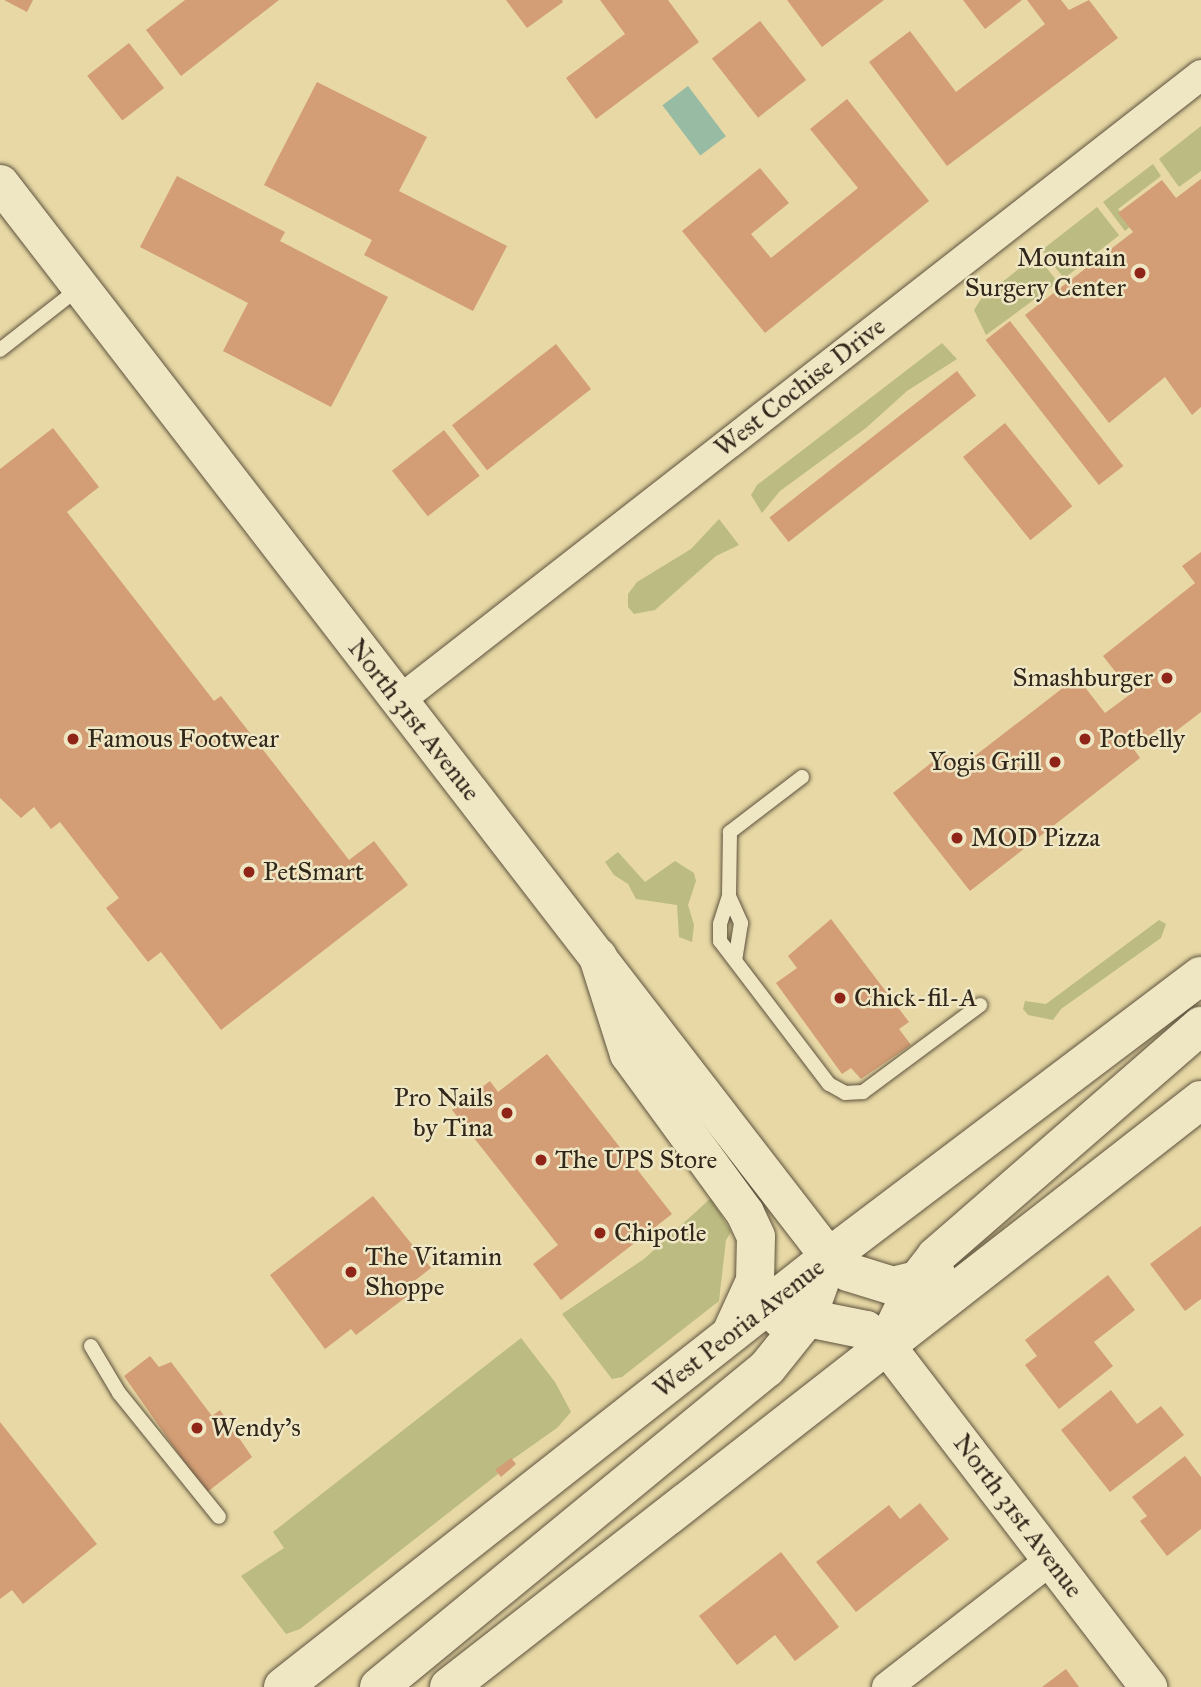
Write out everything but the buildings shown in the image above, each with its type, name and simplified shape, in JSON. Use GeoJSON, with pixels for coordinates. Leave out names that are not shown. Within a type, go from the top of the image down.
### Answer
{"type":"FeatureCollection","features":[{"type":"Feature","properties":{"kind":"main road"},"geometry":{"type":"LineString","coordinates":[[598,957],[629,1054],[746,1213],[756,1237],[755,1281],[730,1336]]}},
{"type":"Feature","properties":{"kind":"main road","name":"West Peoria Avenue"},"geometry":{"type":"LineString","coordinates":[[283,1687],[829,1257],[1201,976]]}},
{"type":"Feature","properties":{"kind":"main road"},"geometry":{"type":"LineString","coordinates":[[886,1345],[916,1282],[958,1234],[1201,1026]]}},
{"type":"Feature","properties":{"kind":"main road"},"geometry":{"type":"LineString","coordinates":[[449,1687],[1201,1100]]}},
{"type":"Feature","properties":{"kind":"main road"},"geometry":{"type":"LineString","coordinates":[[379,1687],[741,1391],[786,1347],[807,1318],[829,1257],[848,1272],[872,1282],[893,1286],[916,1282],[978,1257],[1054,1215]]}},
{"type":"Feature","properties":{"kind":"main road"},"geometry":{"type":"LineString","coordinates":[[730,1336],[761,1323],[807,1318],[866,1330],[886,1345]]}},
{"type":"Feature","properties":{"kind":"street","name":"West Cochise Drive"},"geometry":{"type":"LineString","coordinates":[[400,700],[1201,75]]}},
{"type":"Feature","properties":{"kind":"street","name":"North 31st Avenue"},"geometry":{"type":"LineString","coordinates":[[0,183],[829,1257]]}},
{"type":"Feature","properties":{"kind":"street","name":"North 31st Avenue"},"geometry":{"type":"LineString","coordinates":[[886,1345],[1148,1687]]}},
{"type":"Feature","properties":{"kind":"street"},"geometry":{"type":"LineString","coordinates":[[887,1687],[1051,1560]]}},
{"type":"Feature","properties":{"kind":"lane"},"geometry":{"type":"LineString","coordinates":[[0,350],[80,287]]}},
{"type":"Feature","properties":{"kind":"lane"},"geometry":{"type":"LineString","coordinates":[[802,777],[730,832],[729,897],[720,924],[720,941],[829,1084],[845,1093],[863,1092],[980,1005]]}},
{"type":"Feature","properties":{"kind":"lane"},"geometry":{"type":"LineString","coordinates":[[729,897],[741,923],[736,959]]}},
{"type":"Feature","properties":{"kind":"lane"},"geometry":{"type":"LineString","coordinates":[[91,1346],[119,1393],[219,1517]]}},
{"type":"Feature","properties":{"kind":"shaded area"},"geometry":{"type":"Polygon","coordinates":[[[688,86],[726,136],[700,156],[662,105],[688,86]]]}},
{"type":"Feature","properties":{"kind":"shaded area"},"geometry":{"type":"Polygon","coordinates":[[[1201,126],[1201,171],[1179,187],[1159,159],[1201,126]]]}},
{"type":"Feature","properties":{"kind":"shaded area"},"geometry":{"type":"Polygon","coordinates":[[[1153,164],[1161,176],[1118,209],[1131,226],[1125,231],[1103,202],[1153,164]]]}},
{"type":"Feature","properties":{"kind":"shaded area"},"geometry":{"type":"Polygon","coordinates":[[[1097,207],[1119,235],[1064,278],[1042,250],[1097,207]]]}},
{"type":"Feature","properties":{"kind":"shaded area"},"geometry":{"type":"Polygon","coordinates":[[[1036,255],[1058,282],[986,335],[974,310],[981,299],[1036,255]]]}},
{"type":"Feature","properties":{"kind":"shaded area"},"geometry":{"type":"Polygon","coordinates":[[[942,343],[957,359],[907,391],[866,428],[780,491],[762,513],[751,495],[757,485],[942,343]]]}},
{"type":"Feature","properties":{"kind":"shaded area"},"geometry":{"type":"Polygon","coordinates":[[[719,519],[739,545],[716,556],[655,610],[634,614],[628,607],[628,594],[637,582],[691,549],[719,519]]]}},
{"type":"Feature","properties":{"kind":"shaded area"},"geometry":{"type":"Polygon","coordinates":[[[618,852],[645,882],[675,861],[694,873],[696,881],[688,905],[694,925],[692,942],[679,937],[677,905],[636,899],[628,884],[614,875],[605,862],[618,852]]]}},
{"type":"Feature","properties":{"kind":"shaded area"},"geometry":{"type":"Polygon","coordinates":[[[1159,920],[1166,924],[1161,938],[1061,1009],[1053,1020],[1028,1015],[1023,1009],[1025,1001],[1046,1004],[1159,920]]]}},
{"type":"Feature","properties":{"kind":"shaded area"},"geometry":{"type":"Polygon","coordinates":[[[711,1198],[731,1232],[726,1240],[719,1301],[622,1377],[612,1379],[562,1314],[644,1259],[711,1198]]]}},
{"type":"Feature","properties":{"kind":"shaded area"},"geometry":{"type":"Polygon","coordinates":[[[521,1338],[555,1382],[571,1412],[557,1428],[496,1471],[498,1474],[300,1629],[286,1634],[241,1576],[284,1548],[273,1532],[521,1338]]]}},
{"type":"Feature","properties":{"kind":"place","name":"Mountain Surgery Center"},"geometry":{"type":"Point","coordinates":[1140,273]}},
{"type":"Feature","properties":{"kind":"place","name":"Smashburger"},"geometry":{"type":"Point","coordinates":[1167,678]}},
{"type":"Feature","properties":{"kind":"place","name":"Famous Footwear"},"geometry":{"type":"Point","coordinates":[73,739]}},
{"type":"Feature","properties":{"kind":"place","name":"Potbelly"},"geometry":{"type":"Point","coordinates":[1085,739]}},
{"type":"Feature","properties":{"kind":"place","name":"Yogis Grill"},"geometry":{"type":"Point","coordinates":[1055,762]}},
{"type":"Feature","properties":{"kind":"place","name":"MOD Pizza"},"geometry":{"type":"Point","coordinates":[957,838]}},
{"type":"Feature","properties":{"kind":"place","name":"PetSmart"},"geometry":{"type":"Point","coordinates":[249,872]}},
{"type":"Feature","properties":{"kind":"place","name":"Chick-fil-A"},"geometry":{"type":"Point","coordinates":[840,998]}},
{"type":"Feature","properties":{"kind":"place","name":"Pro Nails by Tina"},"geometry":{"type":"Point","coordinates":[507,1113]}},
{"type":"Feature","properties":{"kind":"place","name":"The UPS Store"},"geometry":{"type":"Point","coordinates":[541,1160]}},
{"type":"Feature","properties":{"kind":"place","name":"Chipotle"},"geometry":{"type":"Point","coordinates":[600,1233]}},
{"type":"Feature","properties":{"kind":"place","name":"The Vitamin Shoppe"},"geometry":{"type":"Point","coordinates":[351,1272]}},
{"type":"Feature","properties":{"kind":"place","name":"Wendy's"},"geometry":{"type":"Point","coordinates":[197,1428]}}]}
